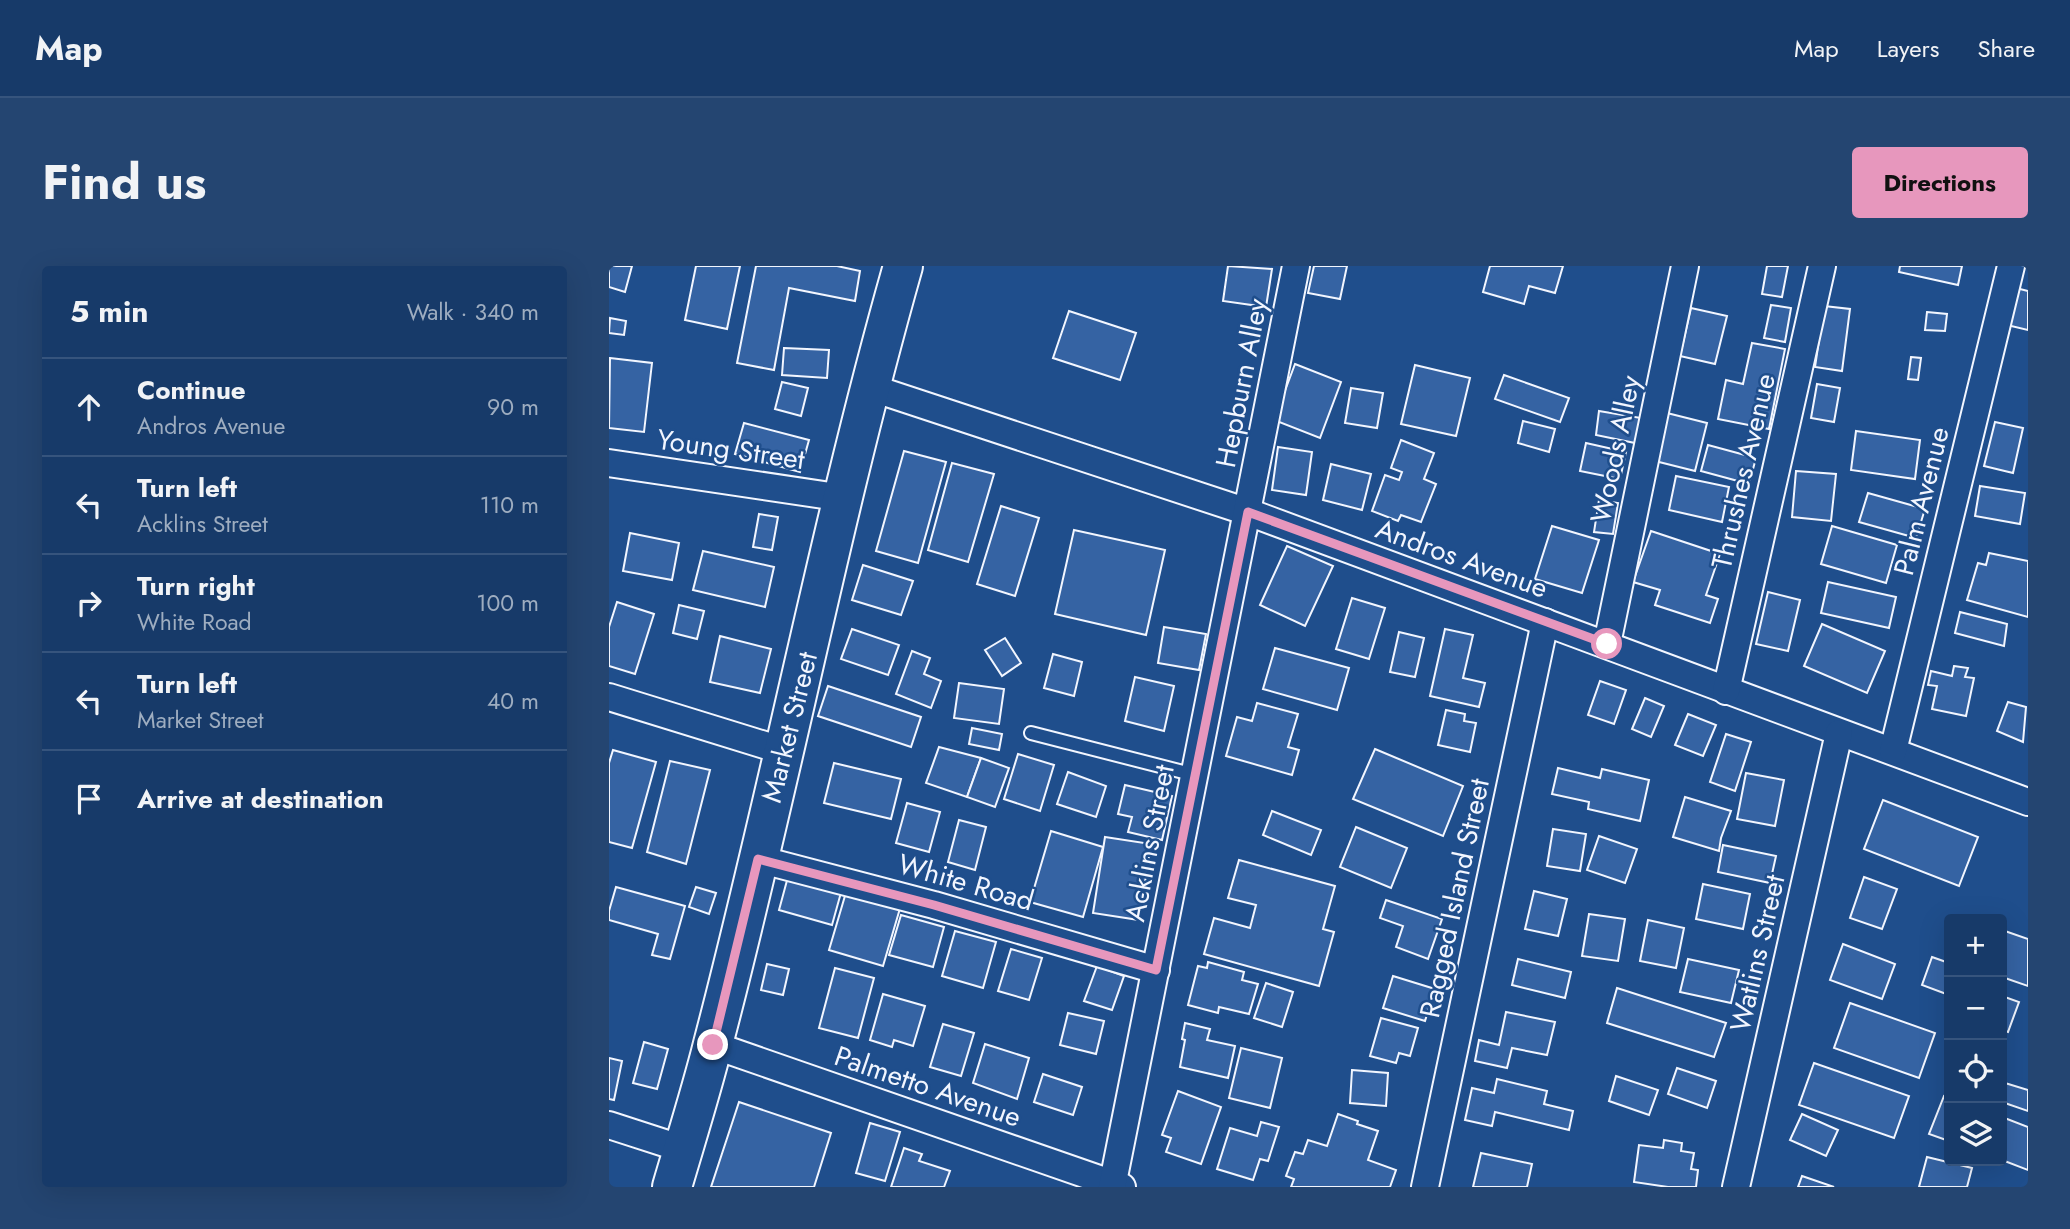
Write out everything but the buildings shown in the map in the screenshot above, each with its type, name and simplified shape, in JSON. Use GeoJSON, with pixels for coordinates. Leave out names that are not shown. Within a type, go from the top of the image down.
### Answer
{"type":"FeatureCollection","features":[{"type":"Feature","properties":{"kind":"main road","name":"Market Street"},"geometry":{"type":"LineString","coordinates":[[672,1187],[713,1045],[869,387],[903,266]]}},
{"type":"Feature","properties":{"kind":"street","name":"Hepburn Alley"},"geometry":{"type":"LineString","coordinates":[[1248,512],[1296,266]]}},
{"type":"Feature","properties":{"kind":"street","name":"Woods Alley"},"geometry":{"type":"LineString","coordinates":[[1607,644],[1685,266]]}},
{"type":"Feature","properties":{"kind":"street","name":"Thrushes Avenue"},"geometry":{"type":"LineString","coordinates":[[1726,691],[1822,266]]}},
{"type":"Feature","properties":{"kind":"street","name":"Palm Avenue"},"geometry":{"type":"LineString","coordinates":[[1893,751],[2011,266]]}},
{"type":"Feature","properties":{"kind":"street","name":"Andros Avenue"},"geometry":{"type":"LineString","coordinates":[[869,387],[1248,512],[2028,802]]}},
{"type":"Feature","properties":{"kind":"street","name":"Young Street"},"geometry":{"type":"LineString","coordinates":[[609,463],[844,498]]}},
{"type":"Feature","properties":{"kind":"street","name":"Acklins Street"},"geometry":{"type":"LineString","coordinates":[[1116,1186],[1156,970],[1248,512]]}},
{"type":"Feature","properties":{"kind":"street","name":"Ragged Island Street"},"geometry":{"type":"LineString","coordinates":[[1425,1187],[1545,622]]}},
{"type":"Feature","properties":{"kind":"street"},"geometry":{"type":"LineString","coordinates":[[609,697],[784,751]]}},
{"type":"Feature","properties":{"kind":"street","name":"Watlins Street"},"geometry":{"type":"LineString","coordinates":[[1736,1187],[1839,733]]}},
{"type":"Feature","properties":{"kind":"street","name":"White Road"},"geometry":{"type":"LineString","coordinates":[[758,859],[934,905],[1156,970]]}},
{"type":"Feature","properties":{"kind":"street","name":"Palmetto Avenue"},"geometry":{"type":"LineString","coordinates":[[713,1045],[1116,1186]]}},
{"type":"Feature","properties":{"kind":"street"},"geometry":{"type":"LineString","coordinates":[[609,1125],[683,1149]]}},
{"type":"Feature","properties":{"kind":"lane"},"geometry":{"type":"LineString","coordinates":[[1031,733],[1195,775]]}},
{"type":"Feature","properties":{"kind":"route"},"geometry":{"type":"LineString","coordinates":[[713,1045],[758,859],[934,905],[1156,970],[1248,512],[1607,644]]}}]}
